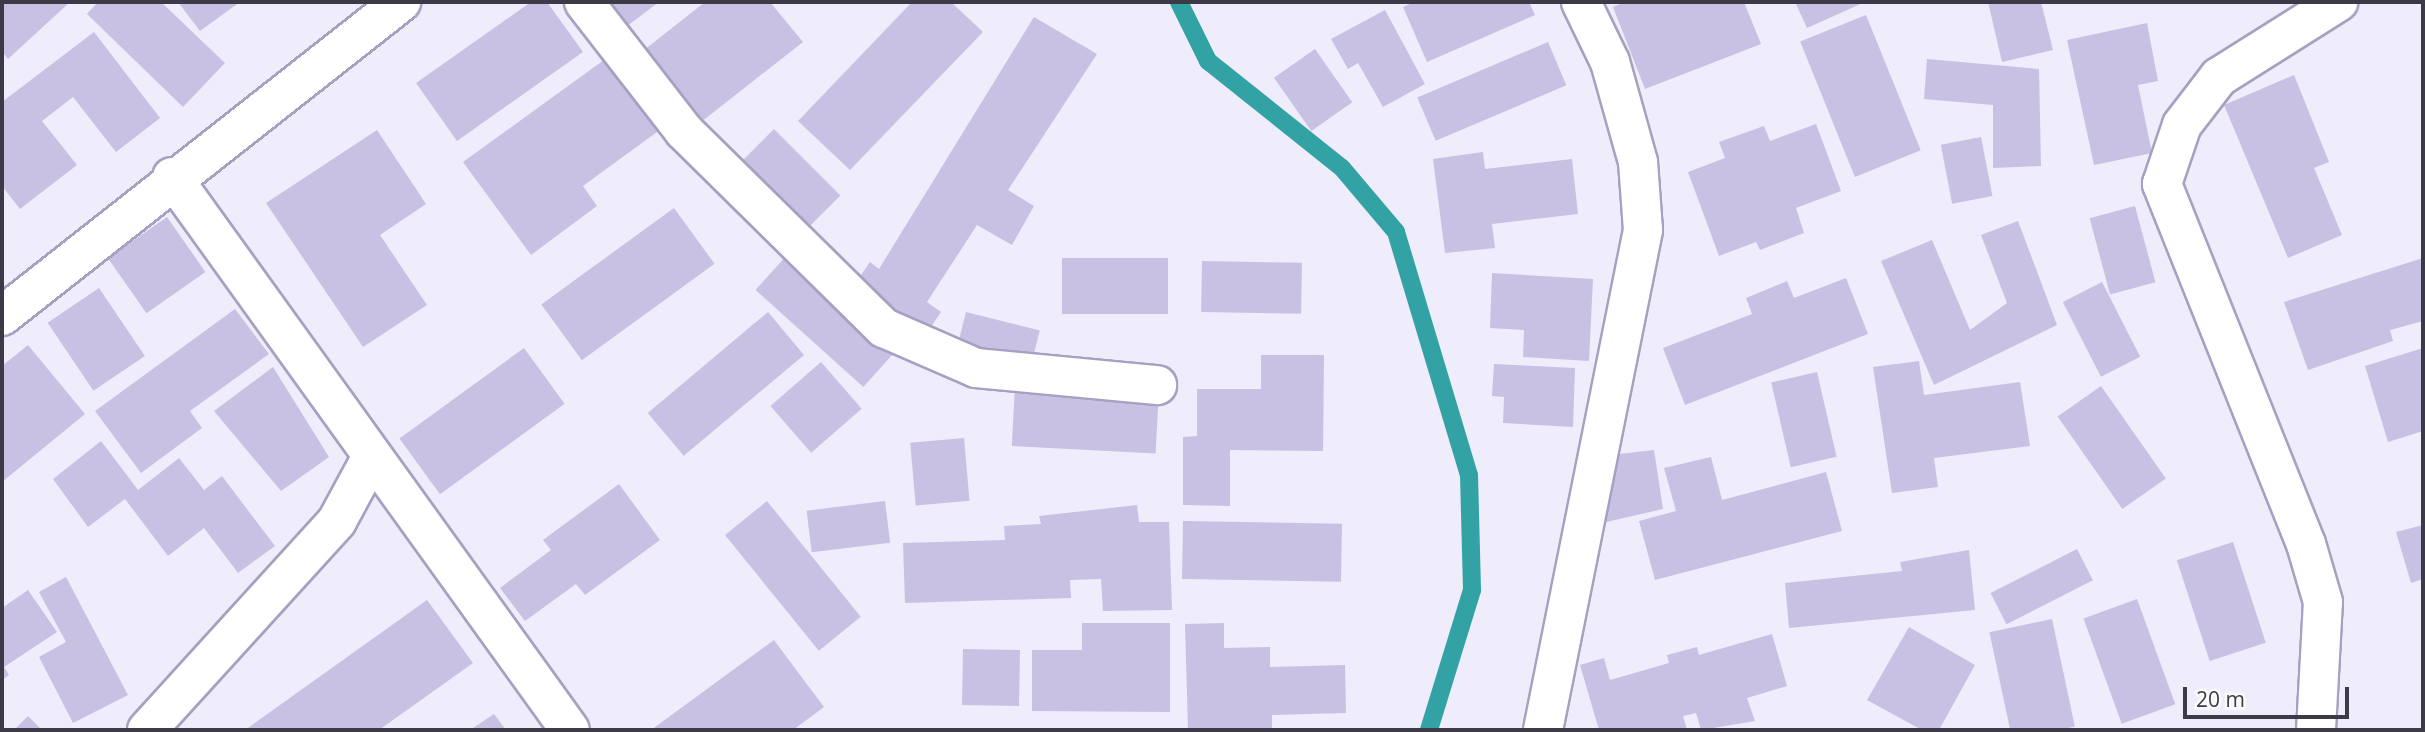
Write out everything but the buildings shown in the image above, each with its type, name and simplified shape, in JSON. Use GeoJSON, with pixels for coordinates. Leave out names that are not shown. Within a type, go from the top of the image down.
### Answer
{"type":"FeatureCollection","features":[{"type":"Feature","properties":{"kind":"street"},"geometry":{"type":"LineString","coordinates":[[2,316],[172,177],[401,2]]}},
{"type":"Feature","properties":{"kind":"street"},"geometry":{"type":"LineString","coordinates":[[584,2],[684,131],[884,328],[976,368],[1157,385]]}},
{"type":"Feature","properties":{"kind":"street"},"geometry":{"type":"LineString","coordinates":[[1544,730],[1643,230],[1638,162],[1610,62],[1581,2]]}},
{"type":"Feature","properties":{"kind":"street"},"geometry":{"type":"LineString","coordinates":[[2316,730],[2323,602],[2306,544],[2162,184],[2182,125],[2219,77],[2338,2]]}},
{"type":"Feature","properties":{"kind":"street"},"geometry":{"type":"LineString","coordinates":[[172,177],[371,458],[570,730]]}},
{"type":"Feature","properties":{"kind":"street"},"geometry":{"type":"LineString","coordinates":[[147,730],[337,521],[371,458]]}},
{"type":"Feature","properties":{"kind":"waterway"},"geometry":{"type":"LineString","coordinates":[[1179,2],[1208,61],[1342,168],[1396,232],[1469,475],[1472,590],[1429,730]]}}]}
